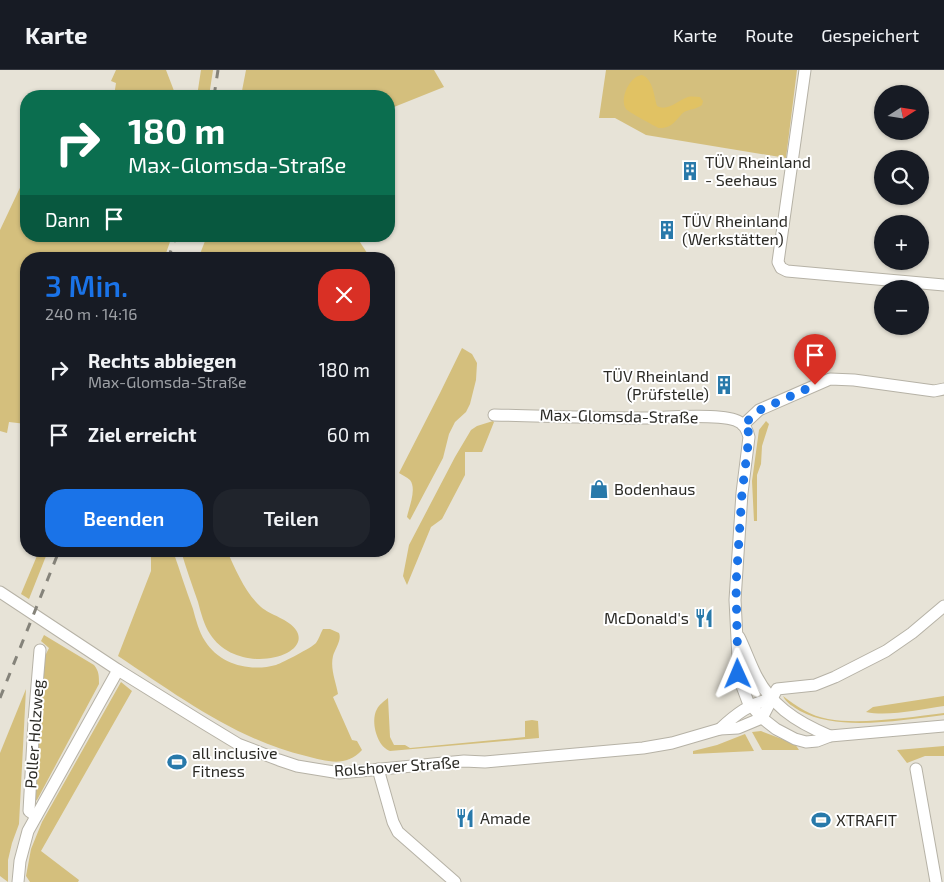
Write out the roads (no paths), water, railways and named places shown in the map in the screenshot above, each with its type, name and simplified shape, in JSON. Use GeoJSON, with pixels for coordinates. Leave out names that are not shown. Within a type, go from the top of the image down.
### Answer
{"type":"FeatureCollection","features":[{"type":"Feature","properties":{"kind":"street"},"geometry":{"type":"LineString","coordinates":[[805,70],[778,262],[781,268],[787,272],[944,284]]}},
{"type":"Feature","properties":{"kind":"street"},"geometry":{"type":"LineString","coordinates":[[944,388],[934,391],[854,380],[830,379],[760,410],[743,425],[748,430],[749,437],[742,493],[735,600],[738,674],[744,695],[762,718],[776,729],[806,742],[817,741],[830,736],[944,726]]}},
{"type":"Feature","properties":{"kind":"street","name":"Max-Glomsda-Straße"},"geometry":{"type":"LineString","coordinates":[[494,414],[617,418],[714,417],[736,420],[743,425]]}},
{"type":"Feature","properties":{"kind":"street","name":"Rolshover Straße"},"geometry":{"type":"LineString","coordinates":[[0,592],[118,670],[238,744],[297,766],[333,772],[464,761],[485,762],[643,748],[672,743],[720,729],[738,728],[762,718]]}},
{"type":"Feature","properties":{"kind":"street","name":"Rolshover Straße"},"geometry":{"type":"LineString","coordinates":[[720,729],[737,713],[761,701],[771,699],[777,689],[815,685],[835,677],[886,650],[912,633],[944,606]]}},
{"type":"Feature","properties":{"kind":"street"},"geometry":{"type":"LineString","coordinates":[[737,633],[753,670],[771,699],[787,714],[830,736]]}},
{"type":"Feature","properties":{"kind":"street","name":"Poller Holzweg"},"geometry":{"type":"LineString","coordinates":[[36,816],[29,811],[40,650]]}},
{"type":"Feature","properties":{"kind":"street","name":"Poller Holzweg"},"geometry":{"type":"LineString","coordinates":[[18,882],[20,861],[28,831],[118,670]]}},
{"type":"Feature","properties":{"kind":"street"},"geometry":{"type":"LineString","coordinates":[[762,718],[771,699]]}},
{"type":"Feature","properties":{"kind":"street"},"geometry":{"type":"LineString","coordinates":[[378,769],[398,832],[455,882]]}},
{"type":"Feature","properties":{"kind":"street"},"geometry":{"type":"LineString","coordinates":[[916,770],[936,882]]}},
{"type":"Feature","properties":{"kind":"railway"},"geometry":{"type":"LineString","coordinates":[[215,90],[218,70]]}},
{"type":"Feature","properties":{"kind":"railway"},"geometry":{"type":"LineString","coordinates":[[170,252],[174,242]]}},
{"type":"Feature","properties":{"kind":"railway"},"geometry":{"type":"LineString","coordinates":[[0,698],[57,557]]}},
{"type":"Feature","properties":{"kind":"place","name":"TÜV Rheinland - Seehaus"},"geometry":{"type":"Point","coordinates":[690,171]}},
{"type":"Feature","properties":{"kind":"place","name":"TÜV Rheinland (Werkstätten)"},"geometry":{"type":"Point","coordinates":[667,230]}},
{"type":"Feature","properties":{"kind":"place","name":"TÜV Rheinland (Prüfstelle)"},"geometry":{"type":"Point","coordinates":[724,385]}},
{"type":"Feature","properties":{"kind":"place","name":"Bodenhaus"},"geometry":{"type":"Point","coordinates":[599,489]}},
{"type":"Feature","properties":{"kind":"place","name":"McDonald's"},"geometry":{"type":"Point","coordinates":[704,618]}},
{"type":"Feature","properties":{"kind":"place","name":"all inclusive Fitness"},"geometry":{"type":"Point","coordinates":[177,762]}},
{"type":"Feature","properties":{"kind":"place","name":"Amade"},"geometry":{"type":"Point","coordinates":[465,818]}},
{"type":"Feature","properties":{"kind":"place","name":"XTRAFIT"},"geometry":{"type":"Point","coordinates":[821,820]}}]}
